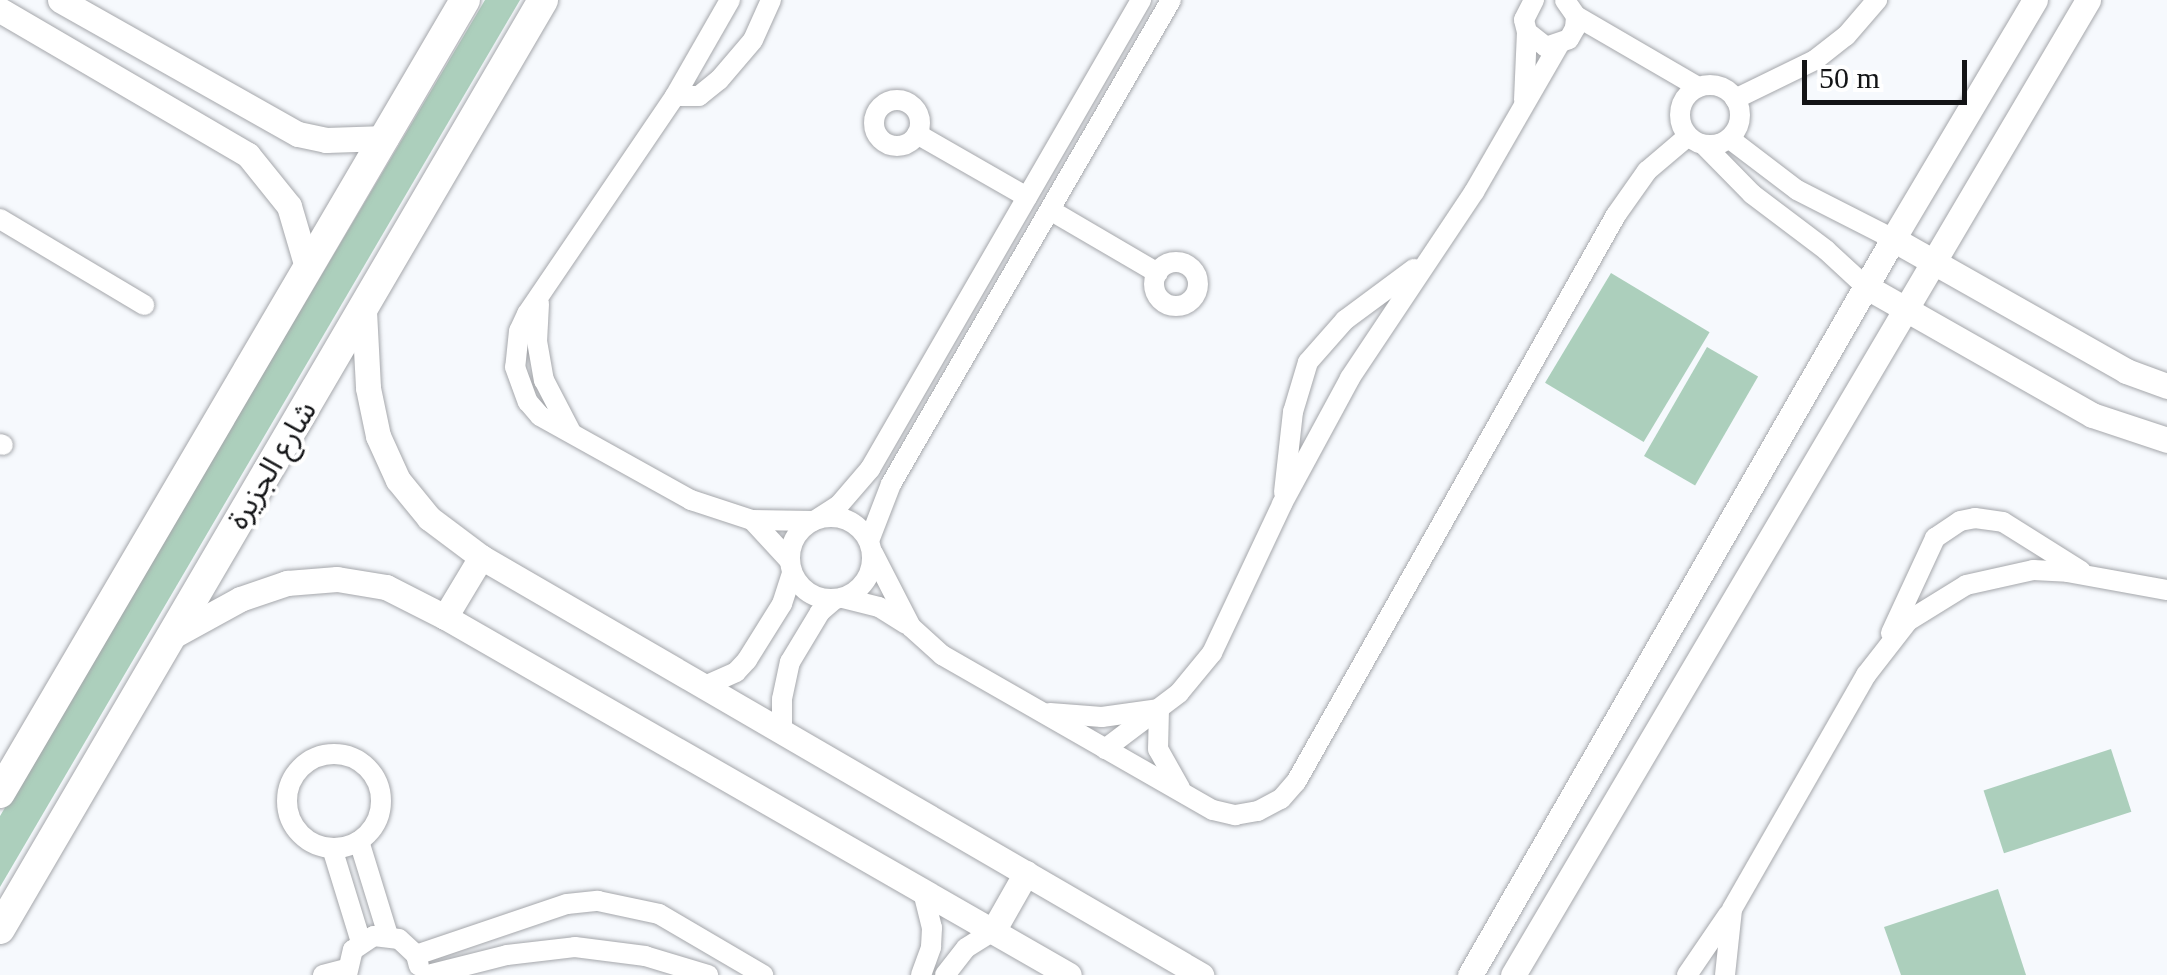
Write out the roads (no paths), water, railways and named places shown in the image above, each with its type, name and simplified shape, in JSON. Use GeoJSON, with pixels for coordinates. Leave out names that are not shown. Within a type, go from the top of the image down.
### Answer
{"type":"FeatureCollection","features":[{"type":"Feature","properties":{"kind":"main road"},"geometry":{"type":"LineString","coordinates":[[0,793],[465,0]]}},
{"type":"Feature","properties":{"kind":"main road","name":"شارع الجزيرة"},"geometry":{"type":"LineString","coordinates":[[0,929],[543,0]]}},
{"type":"Feature","properties":{"kind":"street"},"geometry":{"type":"LineString","coordinates":[[60,0],[298,134],[326,140],[386,138]]}},
{"type":"Feature","properties":{"kind":"street"},"geometry":{"type":"LineString","coordinates":[[730,0],[675,96],[539,300],[539,360],[551,399],[572,434],[709,509],[752,520],[848,520],[871,547],[911,627]]}},
{"type":"Feature","properties":{"kind":"street"},"geometry":{"type":"LineString","coordinates":[[675,96],[699,96],[719,80],[753,40],[770,0]]}},
{"type":"Feature","properties":{"kind":"street"},"geometry":{"type":"LineString","coordinates":[[704,686],[736,672],[758,644],[782,604],[799,532],[848,497],[870,468],[1142,0]]}},
{"type":"Feature","properties":{"kind":"street"},"geometry":{"type":"LineString","coordinates":[[782,732],[784,680],[790,662],[820,612],[866,581],[871,547],[891,484],[1171,0]]}},
{"type":"Feature","properties":{"kind":"street"},"geometry":{"type":"LineString","coordinates":[[1523,107],[1522,18],[1534,0]]}},
{"type":"Feature","properties":{"kind":"street"},"geometry":{"type":"LineString","coordinates":[[1736,99],[1815,60],[1846,36],[1877,0]]}},
{"type":"Feature","properties":{"kind":"street"},"geometry":{"type":"LineString","coordinates":[[1470,975],[1892,238],[2035,0]]}},
{"type":"Feature","properties":{"kind":"street"},"geometry":{"type":"LineString","coordinates":[[1513,975],[2088,0]]}},
{"type":"Feature","properties":{"kind":"street"},"geometry":{"type":"LineString","coordinates":[[1522,18],[1546,47],[1559,45],[1569,39],[1571,8],[1698,87],[1719,86],[1736,99],[1740,118],[1730,138]]}},
{"type":"Feature","properties":{"kind":"street"},"geometry":{"type":"LineString","coordinates":[[0,10],[224,138],[265,171],[289,206],[307,267]]}},
{"type":"Feature","properties":{"kind":"street"},"geometry":{"type":"LineString","coordinates":[[1106,748],[1180,693],[1212,653],[1326,420],[1370,346],[1474,192],[1559,45]]}},
{"type":"Feature","properties":{"kind":"street"},"geometry":{"type":"LineString","coordinates":[[1698,87],[1681,103],[1678,115],[1696,141],[1752,194],[1866,286],[2092,414],[2167,440]]}},
{"type":"Feature","properties":{"kind":"street"},"geometry":{"type":"LineString","coordinates":[[224,138],[243,106]]}},
{"type":"Feature","properties":{"kind":"street"},"geometry":{"type":"LineString","coordinates":[[917,134],[1028,197]]}},
{"type":"Feature","properties":{"kind":"street"},"geometry":{"type":"LineString","coordinates":[[752,520],[791,566],[802,588],[818,598],[879,607],[911,627],[942,655],[1212,810],[1246,813],[1280,799],[1296,782],[1616,215],[1648,172],[1696,141],[1730,138],[1785,183],[1892,238],[2126,371],[2167,386]]}},
{"type":"Feature","properties":{"kind":"street"},"geometry":{"type":"LineString","coordinates":[[1050,210],[1158,273]]}},
{"type":"Feature","properties":{"kind":"street"},"geometry":{"type":"LineString","coordinates":[[0,219],[144,305]]}},
{"type":"Feature","properties":{"kind":"street"},"geometry":{"type":"LineString","coordinates":[[1282,504],[1292,412],[1308,362],[1345,320],[1428,258]]}},
{"type":"Feature","properties":{"kind":"street"},"geometry":{"type":"LineString","coordinates":[[364,310],[368,388],[378,436],[398,480],[429,518],[481,557],[1201,975]]}},
{"type":"Feature","properties":{"kind":"street"},"geometry":{"type":"LineString","coordinates":[[1345,320],[1370,346]]}},
{"type":"Feature","properties":{"kind":"street"},"geometry":{"type":"LineString","coordinates":[[1292,412],[1326,420]]}},
{"type":"Feature","properties":{"kind":"street"},"geometry":{"type":"LineString","coordinates":[[1686,975],[1732,909],[1885,646],[1928,551],[1946,528],[1975,518],[2003,522],[2091,577]]}},
{"type":"Feature","properties":{"kind":"street"},"geometry":{"type":"LineString","coordinates":[[445,617],[481,557]]}},
{"type":"Feature","properties":{"kind":"street"},"geometry":{"type":"LineString","coordinates":[[1885,646],[1908,621],[1966,585],[2033,570],[2167,590]]}},
{"type":"Feature","properties":{"kind":"street"},"geometry":{"type":"LineString","coordinates":[[170,636],[256,593],[287,582],[336,579],[386,587],[445,617],[1069,975]]}},
{"type":"Feature","properties":{"kind":"street"},"geometry":{"type":"LineString","coordinates":[[758,644],[790,662]]}},
{"type":"Feature","properties":{"kind":"street"},"geometry":{"type":"LineString","coordinates":[[1159,709],[1156,729],[1162,759],[1177,786],[1193,799]]}},
{"type":"Feature","properties":{"kind":"street"},"geometry":{"type":"LineString","coordinates":[[1044,713],[1102,716],[1159,709]]}},
{"type":"Feature","properties":{"kind":"street"},"geometry":{"type":"LineString","coordinates":[[321,754],[340,754],[358,760],[372,773],[380,790],[380,810],[373,827],[359,841],[332,848],[313,844],[298,832],[288,815],[286,796],[292,778],[304,763],[321,754]]}},
{"type":"Feature","properties":{"kind":"street"},"geometry":{"type":"LineString","coordinates":[[359,841],[388,935]]}},
{"type":"Feature","properties":{"kind":"street"},"geometry":{"type":"LineString","coordinates":[[323,975],[346,972],[361,942],[332,848]]}},
{"type":"Feature","properties":{"kind":"street"},"geometry":{"type":"LineString","coordinates":[[945,975],[966,948],[992,930],[1026,873]]}},
{"type":"Feature","properties":{"kind":"street"},"geometry":{"type":"LineString","coordinates":[[921,975],[932,928],[923,891]]}},
{"type":"Feature","properties":{"kind":"street"},"geometry":{"type":"LineString","coordinates":[[361,942],[388,935],[409,946],[417,965],[567,904],[598,900],[659,914],[764,975]]}},
{"type":"Feature","properties":{"kind":"street"},"geometry":{"type":"LineString","coordinates":[[1724,975],[1732,909]]}},
{"type":"Feature","properties":{"kind":"street"},"geometry":{"type":"LineString","coordinates":[[428,975],[506,955],[575,946],[645,956],[708,975]]}}]}
